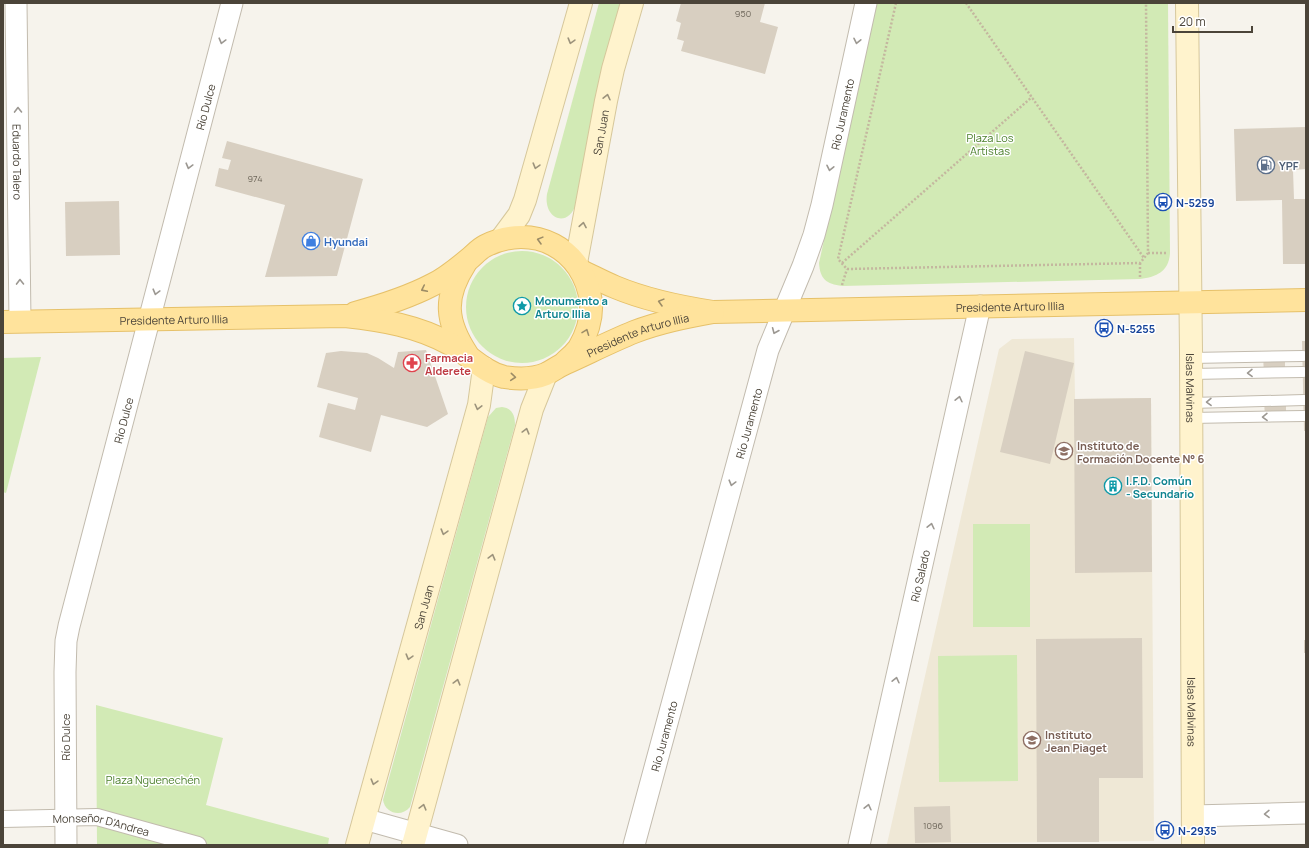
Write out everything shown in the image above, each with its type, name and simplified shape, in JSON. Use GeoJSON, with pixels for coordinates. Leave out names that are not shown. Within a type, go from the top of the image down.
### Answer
{"type":"FeatureCollection","features":[{"type":"Feature","properties":{"kind":"main road"},"geometry":{"type":"LineString","coordinates":[[502,238],[519,215],[525,200],[581,3]]}},
{"type":"Feature","properties":{"kind":"main road","name":"San Juan"},"geometry":{"type":"LineString","coordinates":[[579,267],[606,101],[613,69],[632,3]]}},
{"type":"Feature","properties":{"kind":"main road","name":"Islas Malvinas"},"geometry":{"type":"LineString","coordinates":[[1187,3],[1191,302],[1193,845]]}},
{"type":"Feature","properties":{"kind":"main road","name":"Presidente Arturo Illia"},"geometry":{"type":"LineString","coordinates":[[346,316],[393,302],[433,285],[450,274],[483,247],[502,238],[522,236],[543,240],[561,249],[579,267],[615,287],[636,295],[689,308],[713,312]]}},
{"type":"Feature","properties":{"kind":"main road","name":"Presidente Arturo Illia"},"geometry":{"type":"LineString","coordinates":[[468,260],[456,277],[450,297],[450,318],[456,337],[475,361]]}},
{"type":"Feature","properties":{"kind":"main road","name":"Presidente Arturo Illia"},"geometry":{"type":"LineString","coordinates":[[555,368],[579,348],[588,330],[592,310],[589,290],[579,267]]}},
{"type":"Feature","properties":{"kind":"main road","name":"Presidente Arturo Illia"},"geometry":{"type":"LineString","coordinates":[[12,321],[346,316],[411,327],[450,344],[475,361],[504,377],[525,378],[555,368],[633,333],[655,325],[677,318],[713,312],[1306,300]]}},
{"type":"Feature","properties":{"kind":"main road","name":"San Juan"},"geometry":{"type":"LineString","coordinates":[[357,845],[479,405],[475,361]]}},
{"type":"Feature","properties":{"kind":"main road"},"geometry":{"type":"LineString","coordinates":[[414,839],[532,410],[555,368]]}},
{"type":"Feature","properties":{"kind":"street","name":"Eduardo Talero"},"geometry":{"type":"LineString","coordinates":[[12,321],[16,3]]}},
{"type":"Feature","properties":{"kind":"street","name":"Río Dulce"},"geometry":{"type":"LineString","coordinates":[[66,845],[65,661],[69,626],[232,3]]}},
{"type":"Feature","properties":{"kind":"street","name":"Río Juramento"},"geometry":{"type":"LineString","coordinates":[[634,845],[768,350],[814,235],[822,205],[866,3]]}},
{"type":"Feature","properties":{"kind":"street","name":"Río Salado"},"geometry":{"type":"LineString","coordinates":[[860,845],[980,306]]}},
{"type":"Feature","properties":{"kind":"street"},"geometry":{"type":"LineString","coordinates":[[1193,816],[1306,813]]}},
{"type":"Feature","properties":{"kind":"street","name":"Monseñor D'Andrea"},"geometry":{"type":"LineString","coordinates":[[3,819],[97,817],[198,845]]}},
{"type":"Feature","properties":{"kind":"street"},"geometry":{"type":"LineString","coordinates":[[364,819],[414,839],[457,845]]}},
{"type":"Feature","properties":{"kind":"lane"},"geometry":{"type":"LineString","coordinates":[[1191,366],[1303,356]]}},
{"type":"Feature","properties":{"kind":"lane"},"geometry":{"type":"LineString","coordinates":[[1191,366],[1303,372]]}},
{"type":"Feature","properties":{"kind":"lane"},"geometry":{"type":"LineString","coordinates":[[1191,411],[1304,400]]}},
{"type":"Feature","properties":{"kind":"lane"},"geometry":{"type":"LineString","coordinates":[[1191,411],[1304,416]]}},
{"type":"Feature","properties":{"kind":"path"},"geometry":{"type":"LineString","coordinates":[[847,269],[838,259],[896,3]]}},
{"type":"Feature","properties":{"kind":"path"},"geometry":{"type":"LineString","coordinates":[[966,3],[1144,258]]}},
{"type":"Feature","properties":{"kind":"path"},"geometry":{"type":"LineString","coordinates":[[1140,279],[1140,263],[1148,253],[1146,3]]}},
{"type":"Feature","properties":{"kind":"path"},"geometry":{"type":"LineString","coordinates":[[842,263],[1032,97]]}},
{"type":"Feature","properties":{"kind":"path"},"geometry":{"type":"LineString","coordinates":[[1148,253],[1170,253]]}},
{"type":"Feature","properties":{"kind":"path"},"geometry":{"type":"LineString","coordinates":[[847,269],[1140,263]]}},
{"type":"Feature","properties":{"kind":"path"},"geometry":{"type":"LineString","coordinates":[[842,286],[847,269]]}},
{"type":"Feature","properties":{"kind":"shaded area"},"geometry":{"type":"Polygon","coordinates":[[[1074,338],[1075,399],[1151,398],[1154,841],[887,844],[999,349],[1012,339],[1074,338]]]}},
{"type":"Feature","properties":{"kind":"green space"},"geometry":{"type":"Polygon","coordinates":[[[599,3],[622,3],[576,204],[568,216],[557,218],[552,215],[549,210],[547,194],[599,3]]]}},
{"type":"Feature","properties":{"kind":"green space","name":"Plaza Los Artistas"},"geometry":{"type":"Polygon","coordinates":[[[876,3],[1168,3],[1170,253],[1165,269],[1152,277],[1140,279],[842,286],[832,284],[825,280],[822,277],[819,263],[876,3]]]}},
{"type":"Feature","properties":{"kind":"green space"},"geometry":{"type":"Polygon","coordinates":[[[522,251],[544,255],[562,267],[574,285],[578,307],[574,329],[562,347],[544,359],[522,363],[500,359],[482,347],[470,329],[466,307],[470,285],[482,267],[500,255],[522,251]]]}},
{"type":"Feature","properties":{"kind":"green space"},"geometry":{"type":"Polygon","coordinates":[[[41,357],[6,493],[3,492],[3,358],[41,357]]]}},
{"type":"Feature","properties":{"kind":"green space"},"geometry":{"type":"Polygon","coordinates":[[[502,407],[511,410],[515,425],[410,807],[398,813],[390,811],[384,804],[383,800],[488,417],[496,408],[502,407]]]}},
{"type":"Feature","properties":{"kind":"green space"},"geometry":{"type":"Polygon","coordinates":[[[973,524],[1030,524],[1030,627],[973,627],[973,524]]]}},
{"type":"Feature","properties":{"kind":"green space"},"geometry":{"type":"Polygon","coordinates":[[[1017,655],[1018,781],[939,782],[938,656],[1017,655]]]}},
{"type":"Feature","properties":{"kind":"green space","name":"Plaza Nguenechén"},"geometry":{"type":"Polygon","coordinates":[[[96,705],[223,738],[206,805],[329,838],[328,845],[97,845],[96,705]]]}},
{"type":"Feature","properties":{"kind":"building"},"geometry":{"type":"Polygon","coordinates":[[[681,3],[765,3],[760,22],[778,27],[765,74],[681,51],[684,41],[677,39],[681,23],[676,21],[681,3]]]}},
{"type":"Feature","properties":{"kind":"building"},"geometry":{"type":"Polygon","coordinates":[[[1306,127],[1306,169],[1293,170],[1294,199],[1306,199],[1306,264],[1283,264],[1282,200],[1236,201],[1234,129],[1306,127]]]}},
{"type":"Feature","properties":{"kind":"building","name":"Hyundai"},"geometry":{"type":"Polygon","coordinates":[[[227,141],[363,179],[337,276],[265,277],[285,205],[215,186],[219,168],[228,170],[231,160],[222,158],[227,141]]]}},
{"type":"Feature","properties":{"kind":"building"},"geometry":{"type":"Polygon","coordinates":[[[119,201],[120,255],[66,256],[65,202],[119,201]]]}},
{"type":"Feature","properties":{"kind":"building"},"geometry":{"type":"Polygon","coordinates":[[[1302,341],[1306,341],[1306,431],[1304,431],[1302,341]]]}},
{"type":"Feature","properties":{"kind":"building"},"geometry":{"type":"Polygon","coordinates":[[[426,350],[448,414],[427,427],[381,415],[371,452],[319,437],[328,403],[355,410],[358,398],[317,387],[326,353],[341,351],[367,353],[394,368],[398,352],[426,350]]]}},
{"type":"Feature","properties":{"kind":"building"},"geometry":{"type":"Polygon","coordinates":[[[1025,351],[1074,363],[1050,464],[1000,452],[1025,351]]]}},
{"type":"Feature","properties":{"kind":"building"},"geometry":{"type":"Polygon","coordinates":[[[1285,351],[1285,378],[1264,378],[1263,352],[1285,351]]]}},
{"type":"Feature","properties":{"kind":"building"},"geometry":{"type":"Polygon","coordinates":[[[1286,395],[1286,422],[1265,422],[1264,396],[1286,395]]]}},
{"type":"Feature","properties":{"kind":"building","name":"I.F.D. Común - Secundario"},"geometry":{"type":"Polygon","coordinates":[[[1151,398],[1152,572],[1075,573],[1074,399],[1151,398]]]}},
{"type":"Feature","properties":{"kind":"building"},"geometry":{"type":"Polygon","coordinates":[[[1142,638],[1143,778],[1099,778],[1099,842],[1037,842],[1036,639],[1142,638]]]}},
{"type":"Feature","properties":{"kind":"building"},"geometry":{"type":"Polygon","coordinates":[[[1304,640],[1306,640],[1306,653],[1304,653],[1304,640]]]}},
{"type":"Feature","properties":{"kind":"building"},"geometry":{"type":"Polygon","coordinates":[[[950,806],[951,842],[915,843],[914,807],[950,806]]]}},
{"type":"Feature","properties":{"kind":"place","name":"YPF"},"geometry":{"type":"Point","coordinates":[1266,165]}},
{"type":"Feature","properties":{"kind":"place","name":"N-5259"},"geometry":{"type":"Point","coordinates":[1163,202]}},
{"type":"Feature","properties":{"kind":"place","name":"Hyundai"},"geometry":{"type":"Point","coordinates":[311,241]}},
{"type":"Feature","properties":{"kind":"place","name":"Monumento a Arturo Illia"},"geometry":{"type":"Point","coordinates":[522,306]}},
{"type":"Feature","properties":{"kind":"place","name":"N-5255"},"geometry":{"type":"Point","coordinates":[1104,328]}},
{"type":"Feature","properties":{"kind":"place","name":"Farmacia Alderete"},"geometry":{"type":"Point","coordinates":[412,363]}},
{"type":"Feature","properties":{"kind":"place","name":"Instituto de Formación Docente N° 6"},"geometry":{"type":"Point","coordinates":[1064,451]}},
{"type":"Feature","properties":{"kind":"place","name":"I.F.D. Común - Secundario"},"geometry":{"type":"Point","coordinates":[1113,486]}},
{"type":"Feature","properties":{"kind":"place","name":"Instituto Jean Piaget"},"geometry":{"type":"Point","coordinates":[1032,740]}},
{"type":"Feature","properties":{"kind":"place","name":"N-2935"},"geometry":{"type":"Point","coordinates":[1165,830]}}]}
